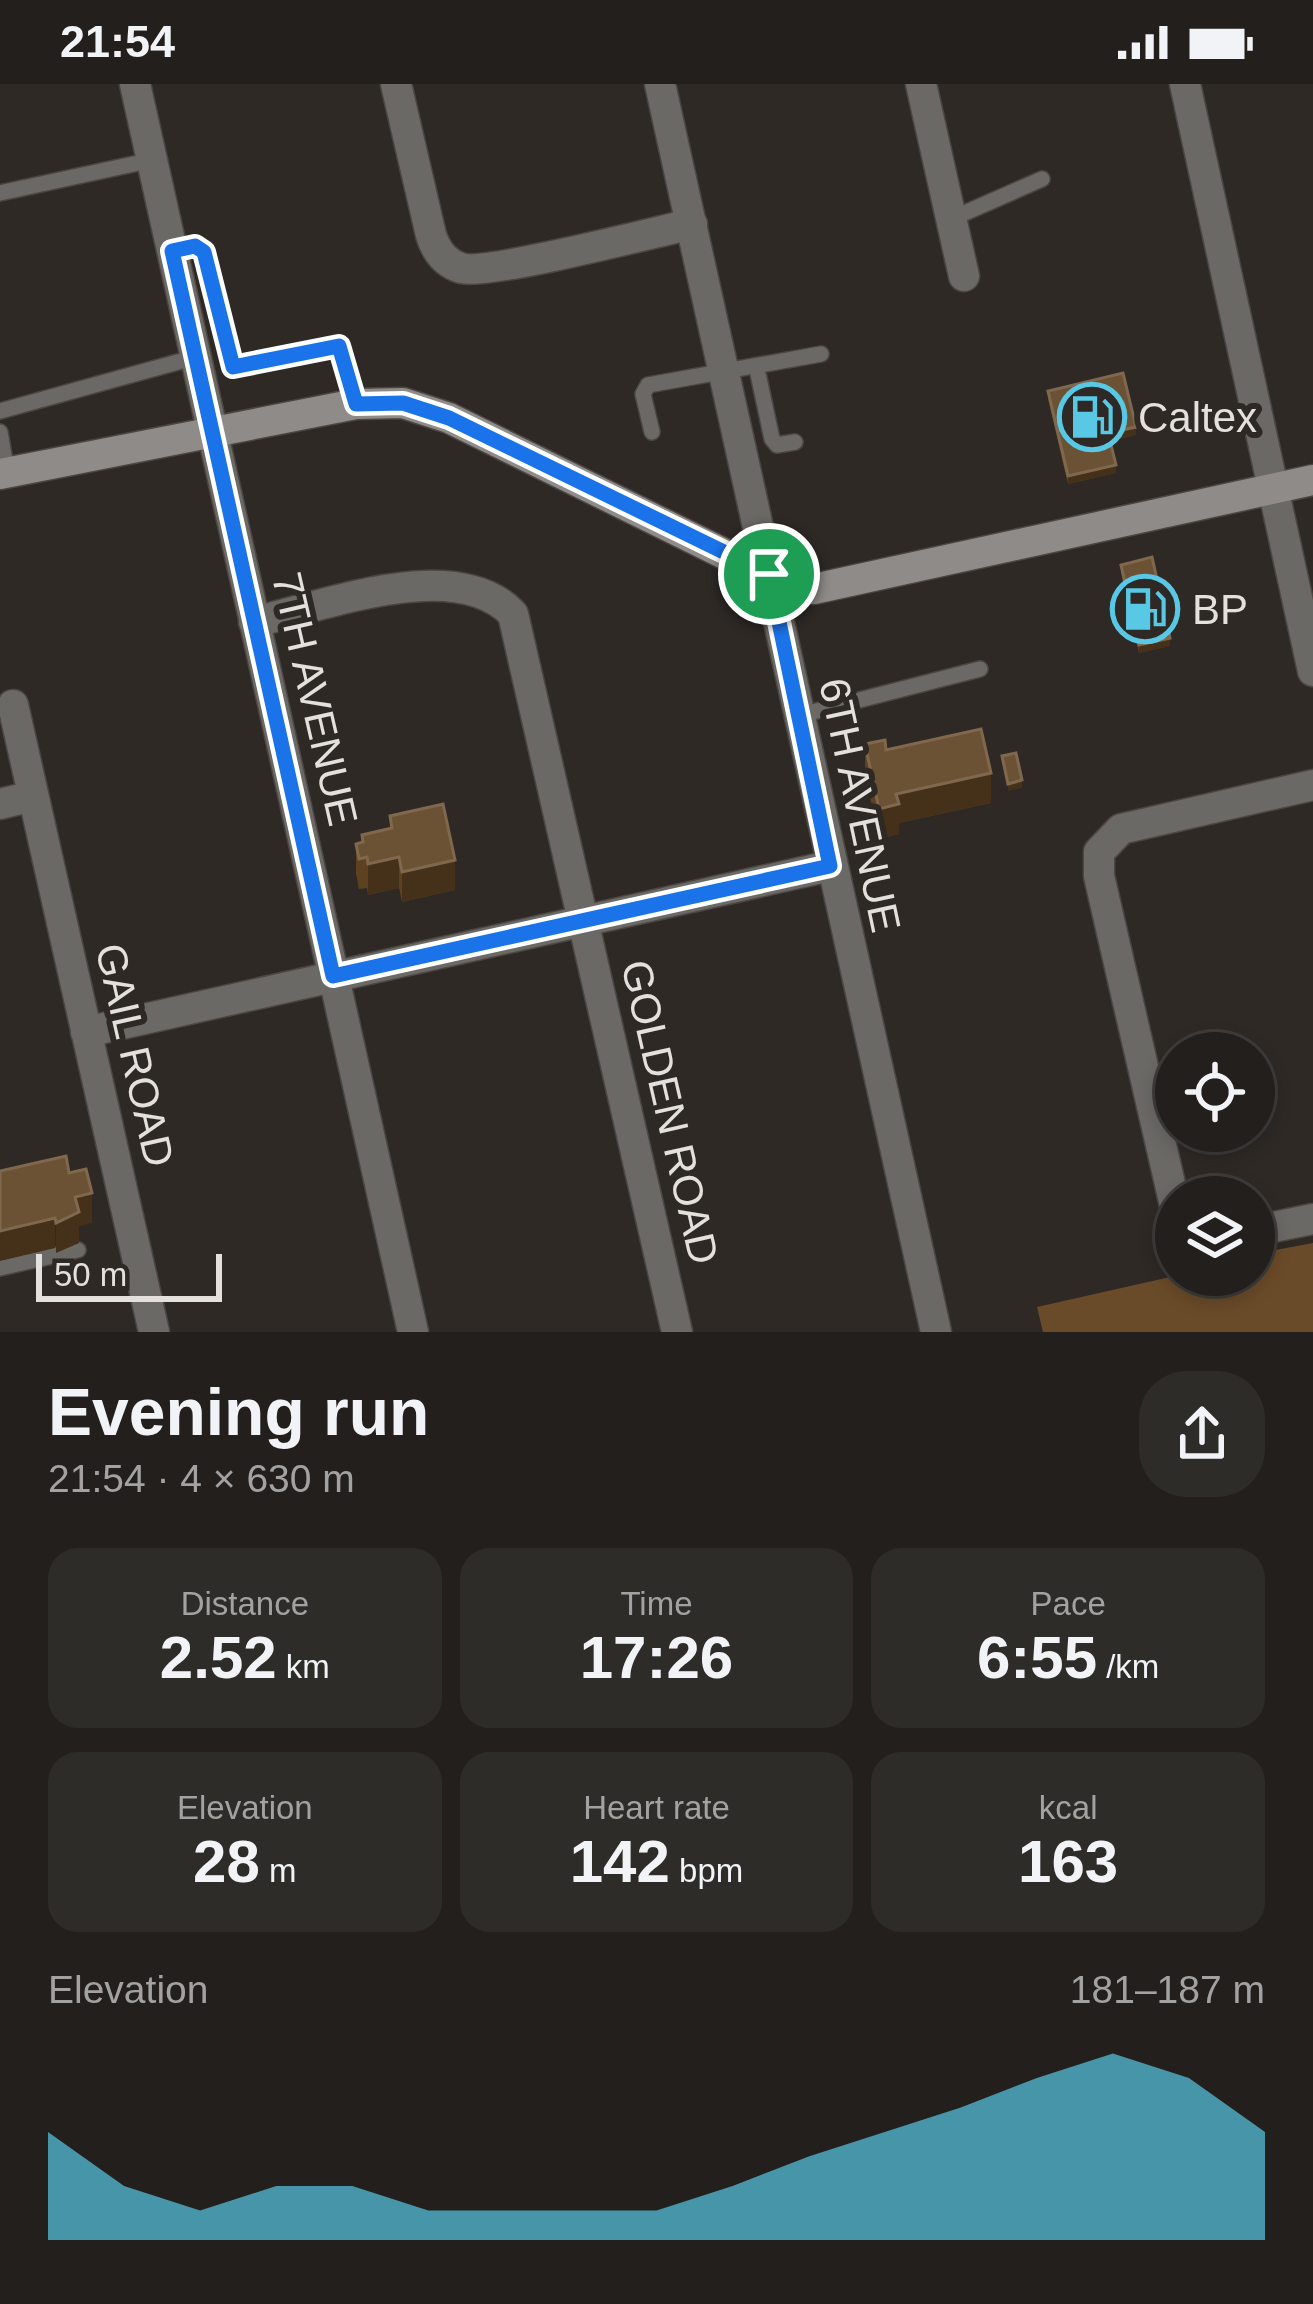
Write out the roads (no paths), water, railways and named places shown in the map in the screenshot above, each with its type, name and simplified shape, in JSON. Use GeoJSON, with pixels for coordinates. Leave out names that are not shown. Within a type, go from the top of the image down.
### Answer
{"type":"FeatureCollection","features":[{"type":"Feature","properties":{"kind":"main road"},"geometry":{"type":"LineString","coordinates":[[4,473],[356,404],[403,403],[449,418],[794,585],[829,589],[1313,480]]}},
{"type":"Feature","properties":{"kind":"street","name":"7TH AVENUE"},"geometry":{"type":"LineString","coordinates":[[135,84],[413,1332]]}},
{"type":"Feature","properties":{"kind":"street"},"geometry":{"type":"LineString","coordinates":[[396,84],[431,236],[438,253],[458,267],[494,267],[692,224]]}},
{"type":"Feature","properties":{"kind":"street","name":"6TH AVENUE"},"geometry":{"type":"LineString","coordinates":[[660,84],[936,1332]]}},
{"type":"Feature","properties":{"kind":"street"},"geometry":{"type":"LineString","coordinates":[[920,84],[964,276]]}},
{"type":"Feature","properties":{"kind":"street"},"geometry":{"type":"LineString","coordinates":[[1185,84],[1313,671]]}},
{"type":"Feature","properties":{"kind":"street","name":"GOLDEN ROAD"},"geometry":{"type":"LineString","coordinates":[[254,622],[434,582],[511,610],[677,1332]]}},
{"type":"Feature","properties":{"kind":"street","name":"GAIL ROAD"},"geometry":{"type":"LineString","coordinates":[[13,705],[154,1332]]}},
{"type":"Feature","properties":{"kind":"street"},"geometry":{"type":"LineString","coordinates":[[1168,1176],[1099,876],[1099,853],[1121,829],[1313,785]]}},
{"type":"Feature","properties":{"kind":"street"},"geometry":{"type":"LineString","coordinates":[[0,804],[33,796]]}},
{"type":"Feature","properties":{"kind":"street"},"geometry":{"type":"LineString","coordinates":[[86,1032],[830,866]]}},
{"type":"Feature","properties":{"kind":"street"},"geometry":{"type":"LineString","coordinates":[[1275,1227],[1313,1220]]}},
{"type":"Feature","properties":{"kind":"lane"},"geometry":{"type":"LineString","coordinates":[[0,193],[152,160]]}},
{"type":"Feature","properties":{"kind":"lane"},"geometry":{"type":"LineString","coordinates":[[951,219],[1042,179]]}},
{"type":"Feature","properties":{"kind":"lane"},"geometry":{"type":"LineString","coordinates":[[172,251],[202,248],[230,364],[339,346],[356,404]]}},
{"type":"Feature","properties":{"kind":"lane"},"geometry":{"type":"LineString","coordinates":[[652,432],[645,387],[688,377],[726,376],[821,355]]}},
{"type":"Feature","properties":{"kind":"lane"},"geometry":{"type":"LineString","coordinates":[[0,411],[196,357]]}},
{"type":"Feature","properties":{"kind":"lane"},"geometry":{"type":"LineString","coordinates":[[757,369],[772,439],[777,445],[795,442]]}},
{"type":"Feature","properties":{"kind":"lane"},"geometry":{"type":"LineString","coordinates":[[0,432],[4,473]]}},
{"type":"Feature","properties":{"kind":"lane"},"geometry":{"type":"LineString","coordinates":[[797,716],[980,669]]}},
{"type":"Feature","properties":{"kind":"lane"},"geometry":{"type":"LineString","coordinates":[[0,1268],[78,1250]]}},
{"type":"Feature","properties":{"kind":"place","name":"Caltex"},"geometry":{"type":"Point","coordinates":[1092,417]}},
{"type":"Feature","properties":{"kind":"place","name":"BP"},"geometry":{"type":"Point","coordinates":[1145,609]}}]}
